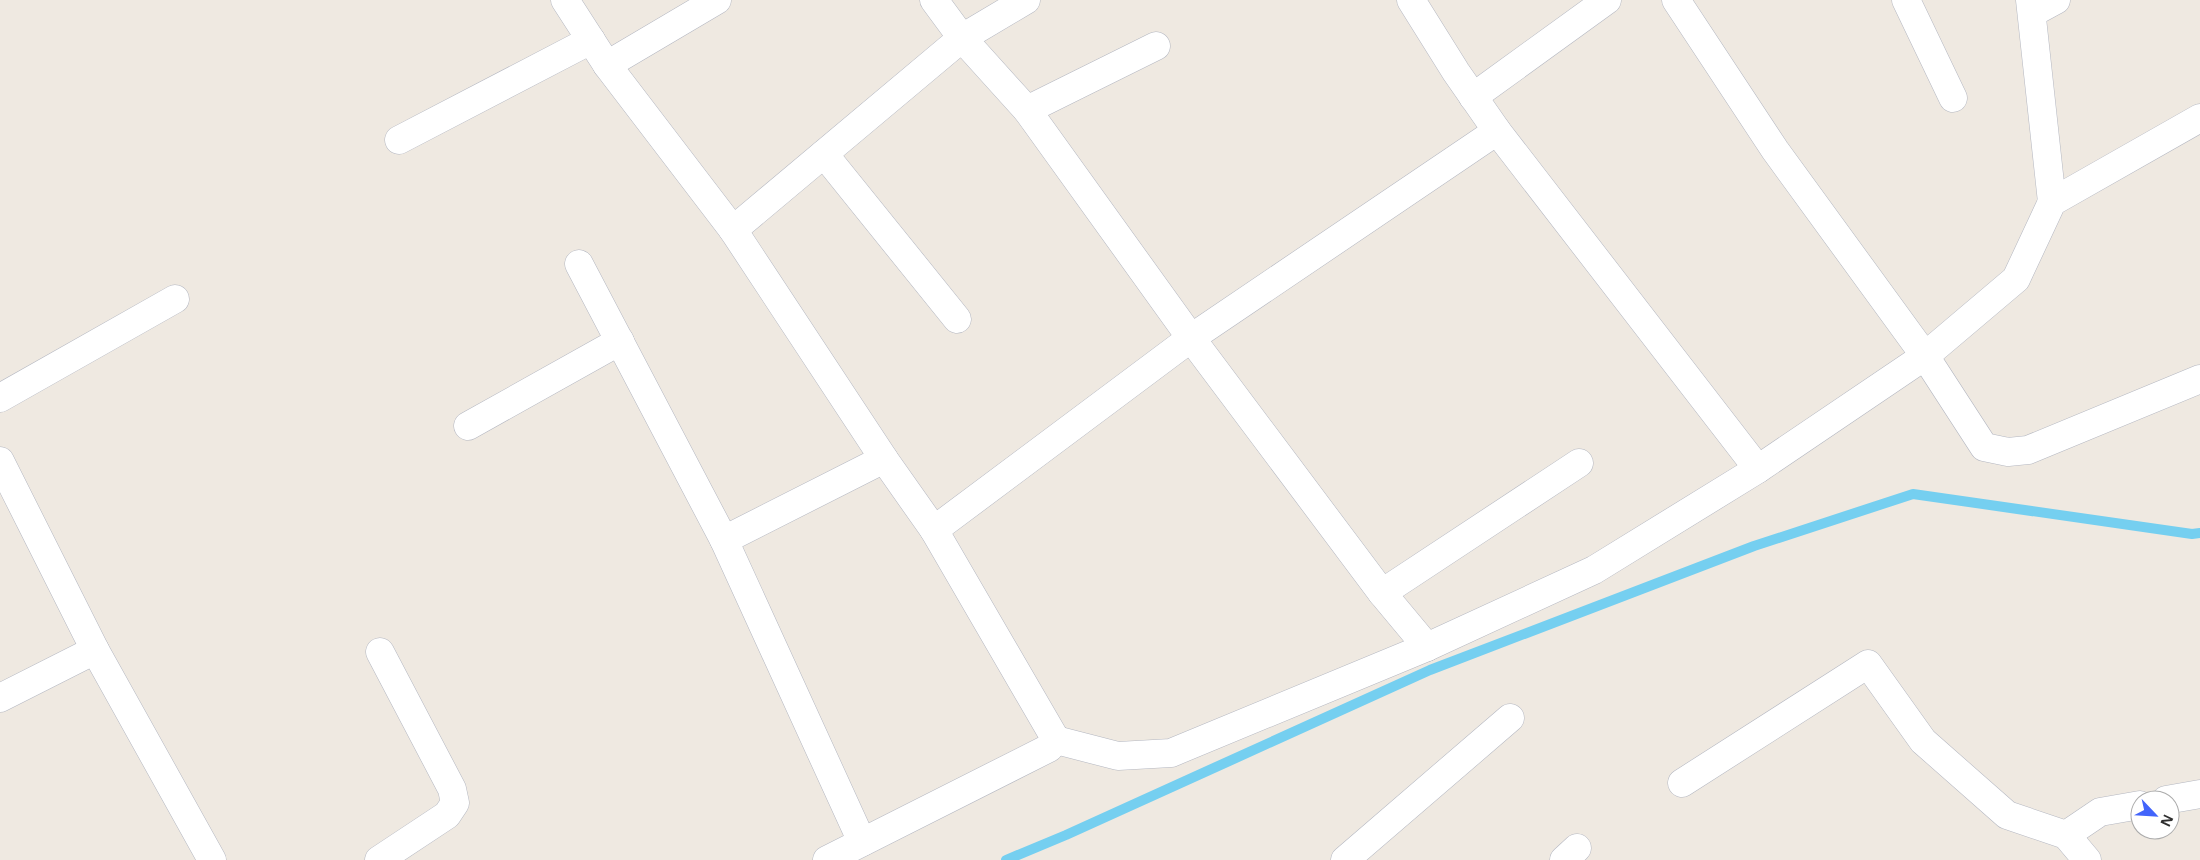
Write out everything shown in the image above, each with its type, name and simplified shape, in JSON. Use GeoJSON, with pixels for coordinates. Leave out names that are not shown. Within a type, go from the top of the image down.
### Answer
{"type":"FeatureCollection","features":[{"type":"Feature","properties":{"kind":"street"},"geometry":{"type":"LineString","coordinates":[[566,0],[607,65],[733,230],[884,459],[934,530],[1056,740],[1118,756],[1171,754],[1426,647],[1594,570],[1758,469],[1925,356],[2016,279],[2052,202],[2031,7],[2056,0]]}},
{"type":"Feature","properties":{"kind":"street"},"geometry":{"type":"LineString","coordinates":[[607,65],[717,0]]}},
{"type":"Feature","properties":{"kind":"street"},"geometry":{"type":"LineString","coordinates":[[934,0],[962,38],[1027,110],[1191,338],[1382,593],[1426,647]]}},
{"type":"Feature","properties":{"kind":"street"},"geometry":{"type":"LineString","coordinates":[[733,230],[962,38],[1026,0]]}},
{"type":"Feature","properties":{"kind":"street"},"geometry":{"type":"LineString","coordinates":[[1411,0],[1497,131],[1758,469]]}},
{"type":"Feature","properties":{"kind":"street"},"geometry":{"type":"LineString","coordinates":[[1473,97],[1607,0]]}},
{"type":"Feature","properties":{"kind":"street"},"geometry":{"type":"LineString","coordinates":[[1676,0],[1775,150],[1925,356],[1984,447],[2008,452],[2028,450],[2200,379]]}},
{"type":"Feature","properties":{"kind":"street"},"geometry":{"type":"LineString","coordinates":[[1906,0],[1953,98]]}},
{"type":"Feature","properties":{"kind":"street"},"geometry":{"type":"LineString","coordinates":[[399,140],[591,40]]}},
{"type":"Feature","properties":{"kind":"street"},"geometry":{"type":"LineString","coordinates":[[1027,110],[1156,46]]}},
{"type":"Feature","properties":{"kind":"street"},"geometry":{"type":"LineString","coordinates":[[2052,202],[2200,118]]}},
{"type":"Feature","properties":{"kind":"street"},"geometry":{"type":"LineString","coordinates":[[934,530],[1191,338],[1497,131]]}},
{"type":"Feature","properties":{"kind":"street"},"geometry":{"type":"LineString","coordinates":[[824,154],[957,320]]}},
{"type":"Feature","properties":{"kind":"street"},"geometry":{"type":"LineString","coordinates":[[580,264],[724,540],[862,842]]}},
{"type":"Feature","properties":{"kind":"street"},"geometry":{"type":"LineString","coordinates":[[0,398],[175,299]]}},
{"type":"Feature","properties":{"kind":"street"},"geometry":{"type":"LineString","coordinates":[[468,426],[620,341]]}},
{"type":"Feature","properties":{"kind":"street"},"geometry":{"type":"LineString","coordinates":[[724,540],[884,459]]}},
{"type":"Feature","properties":{"kind":"street"},"geometry":{"type":"LineString","coordinates":[[0,461],[95,650],[212,860]]}},
{"type":"Feature","properties":{"kind":"street"},"geometry":{"type":"LineString","coordinates":[[1382,593],[1579,463]]}},
{"type":"Feature","properties":{"kind":"street"},"geometry":{"type":"LineString","coordinates":[[0,698],[95,650]]}},
{"type":"Feature","properties":{"kind":"street"},"geometry":{"type":"LineString","coordinates":[[379,860],[447,815],[456,803],[452,789],[380,652]]}},
{"type":"Feature","properties":{"kind":"street"},"geometry":{"type":"LineString","coordinates":[[1682,783],[1868,664],[1923,741],[2008,815],[2066,836],[2087,860]]}},
{"type":"Feature","properties":{"kind":"street"},"geometry":{"type":"LineString","coordinates":[[1345,860],[1510,718]]}},
{"type":"Feature","properties":{"kind":"street"},"geometry":{"type":"LineString","coordinates":[[827,860],[1049,748],[1056,740]]}},
{"type":"Feature","properties":{"kind":"street"},"geometry":{"type":"LineString","coordinates":[[2180,798],[2200,794]]}},
{"type":"Feature","properties":{"kind":"street"},"geometry":{"type":"LineString","coordinates":[[2066,836],[2100,812],[2130,806]]}},
{"type":"Feature","properties":{"kind":"waterway"},"geometry":{"type":"LineString","coordinates":[[1006,860],[1066,835],[1430,670],[1754,546],[1913,494],[2192,534],[2200,533]]}}]}
